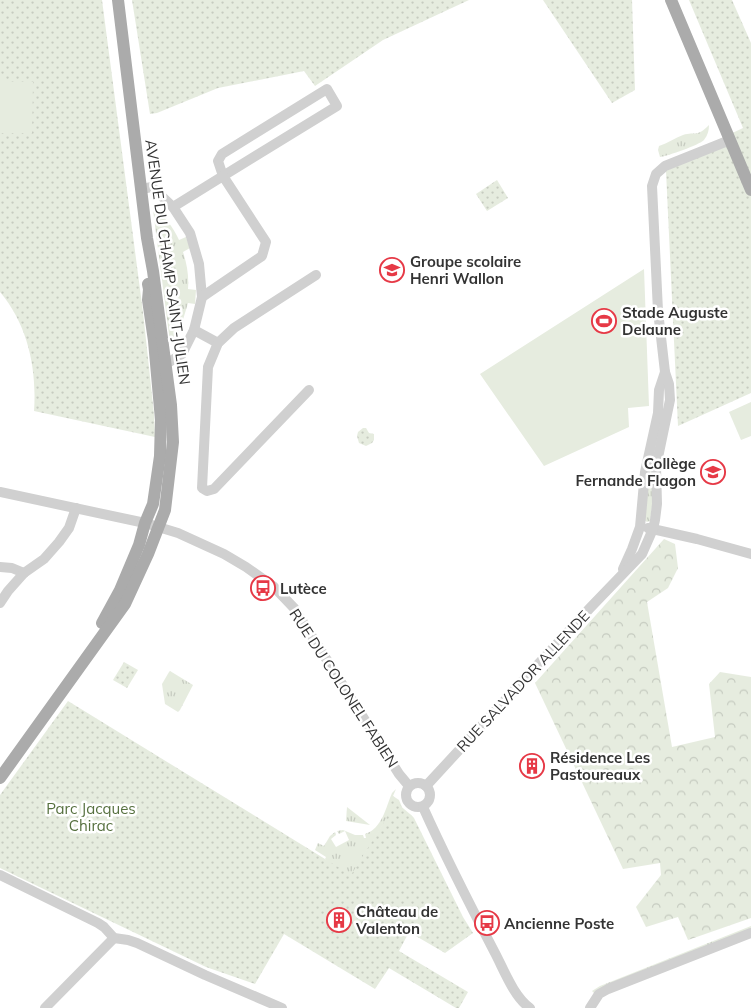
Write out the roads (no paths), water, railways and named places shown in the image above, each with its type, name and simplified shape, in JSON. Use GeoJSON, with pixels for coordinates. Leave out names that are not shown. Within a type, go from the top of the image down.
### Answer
{"type":"FeatureCollection","features":[{"type":"Feature","properties":{"kind":"main road","name":"AVENUE DU CHAMP SAINT-JULIEN"},"geometry":{"type":"LineString","coordinates":[[0,778],[125,604],[148,554],[165,510],[173,442],[171,405],[148,300],[149,289],[136,212],[110,0]]}},
{"type":"Feature","properties":{"kind":"main road","name":"AVENUE DU CHAMP SAINT-JULIEN"},"geometry":{"type":"LineString","coordinates":[[0,766],[89,644],[110,610],[139,546],[154,502],[160,456],[160,360],[153,271],[147,238],[118,0]]}},
{"type":"Feature","properties":{"kind":"main road"},"geometry":{"type":"LineString","coordinates":[[671,0],[751,190]]}},
{"type":"Feature","properties":{"kind":"main road"},"geometry":{"type":"LineString","coordinates":[[136,212],[138,195],[141,188]]}},
{"type":"Feature","properties":{"kind":"street"},"geometry":{"type":"LineString","coordinates":[[173,208],[223,176],[337,106],[327,89],[222,154],[218,161],[223,176],[266,242],[262,256],[202,297]]}},
{"type":"Feature","properties":{"kind":"street","name":"RUE SALVADOR ALLENDE"},"geometry":{"type":"LineString","coordinates":[[426,786],[642,554],[656,520],[656,467],[670,400],[658,311],[652,186],[656,174],[665,166],[730,140]]}},
{"type":"Feature","properties":{"kind":"street"},"geometry":{"type":"LineString","coordinates":[[141,188],[152,187],[173,208],[190,233],[199,264],[202,297],[194,330],[182,354],[160,360]]}},
{"type":"Feature","properties":{"kind":"street"},"geometry":{"type":"LineString","coordinates":[[309,390],[214,488],[207,490],[202,488],[208,367],[218,343],[234,328],[316,275]]}},
{"type":"Feature","properties":{"kind":"street"},"geometry":{"type":"LineString","coordinates":[[194,330],[218,343]]}},
{"type":"Feature","properties":{"kind":"street","name":"RUE SALVADOR ALLENDE"},"geometry":{"type":"LineString","coordinates":[[620,576],[640,527],[645,472],[658,413],[659,390],[665,372]]}},
{"type":"Feature","properties":{"kind":"street","name":"RUE DU COLONEL FABIEN"},"geometry":{"type":"LineString","coordinates":[[0,492],[146,523],[178,533],[224,554],[266,580],[296,611],[400,774],[410,786]]}},
{"type":"Feature","properties":{"kind":"street"},"geometry":{"type":"LineString","coordinates":[[0,603],[24,573],[44,560],[59,542],[69,528],[76,508]]}},
{"type":"Feature","properties":{"kind":"street"},"geometry":{"type":"LineString","coordinates":[[640,527],[751,554]]}},
{"type":"Feature","properties":{"kind":"street"},"geometry":{"type":"LineString","coordinates":[[0,567],[12,568],[24,573]]}},
{"type":"Feature","properties":{"kind":"street"},"geometry":{"type":"LineString","coordinates":[[418,783],[426,786],[430,794],[429,802],[423,807],[414,807],[407,802],[406,794],[410,786],[418,783]]}},
{"type":"Feature","properties":{"kind":"street"},"geometry":{"type":"LineString","coordinates":[[423,807],[497,958],[515,991],[524,1004],[530,1008]]}},
{"type":"Feature","properties":{"kind":"street"},"geometry":{"type":"LineString","coordinates":[[0,875],[98,923],[114,938],[138,944],[282,1008]]}},
{"type":"Feature","properties":{"kind":"street"},"geometry":{"type":"LineString","coordinates":[[590,1008],[599,994],[608,989],[751,933]]}},
{"type":"Feature","properties":{"kind":"street"},"geometry":{"type":"LineString","coordinates":[[45,1008],[114,938]]}},
{"type":"Feature","properties":{"kind":"place","name":"Groupe scolaire Henri Wallon"},"geometry":{"type":"Point","coordinates":[392,270]}},
{"type":"Feature","properties":{"kind":"place","name":"Stade Auguste Delaune"},"geometry":{"type":"Point","coordinates":[604,321]}},
{"type":"Feature","properties":{"kind":"place","name":"Collège Fernande Flagon"},"geometry":{"type":"Point","coordinates":[713,472]}},
{"type":"Feature","properties":{"kind":"place","name":"Lutèce"},"geometry":{"type":"Point","coordinates":[263,588]}},
{"type":"Feature","properties":{"kind":"place","name":"Résidence Les Pastoureaux"},"geometry":{"type":"Point","coordinates":[532,766]}},
{"type":"Feature","properties":{"kind":"place","name":"Château de Valenton"},"geometry":{"type":"Point","coordinates":[339,920]}},
{"type":"Feature","properties":{"kind":"place","name":"Ancienne Poste"},"geometry":{"type":"Point","coordinates":[487,923]}},
{"type":"Feature","properties":{"kind":"park label","name":"Parc Jacques Chirac"},"geometry":{"type":"Point","coordinates":[91,816]}}]}
